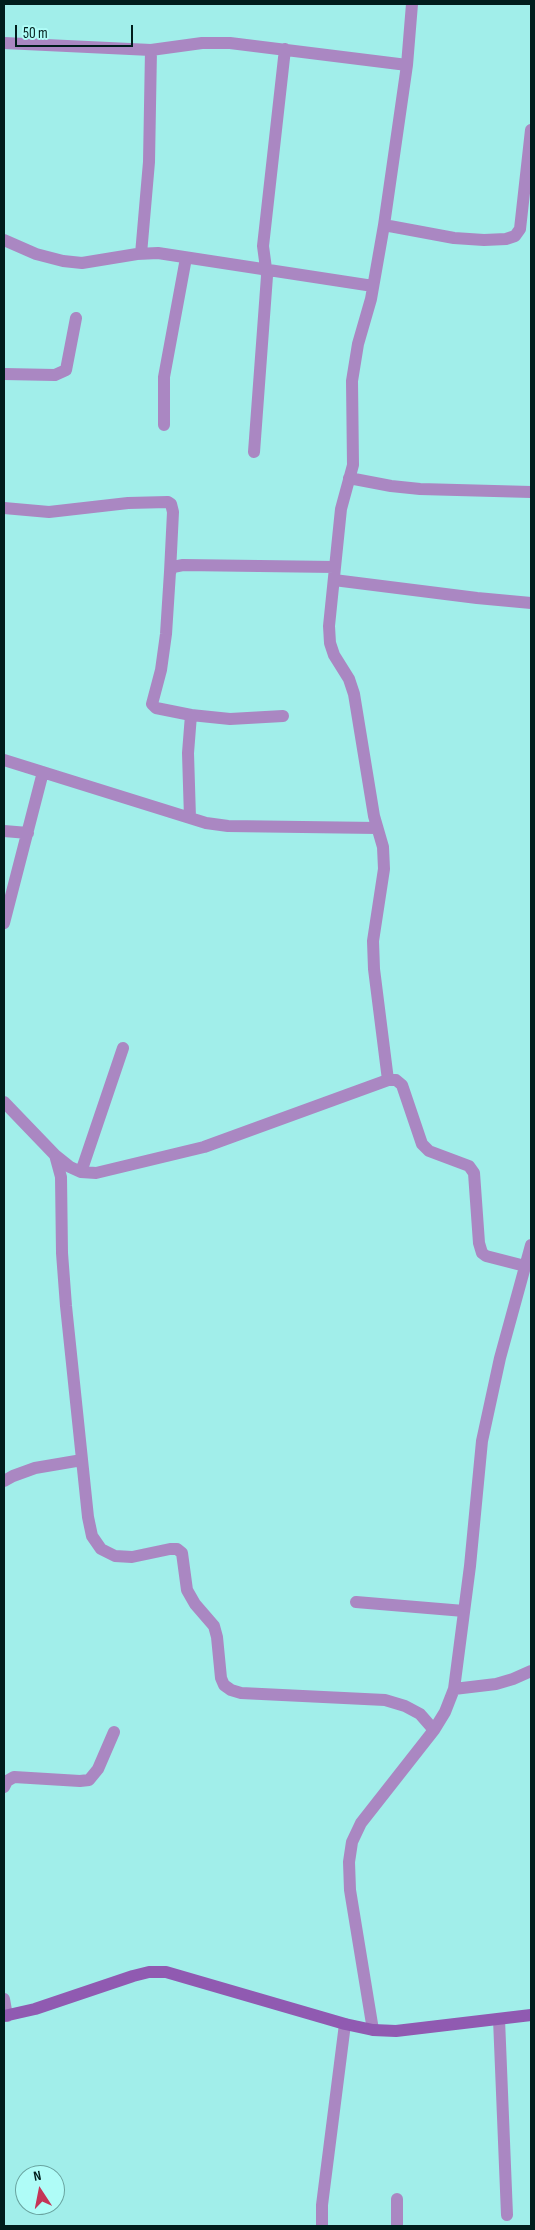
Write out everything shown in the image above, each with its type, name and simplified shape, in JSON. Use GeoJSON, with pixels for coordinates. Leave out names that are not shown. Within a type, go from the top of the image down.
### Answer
{"type":"FeatureCollection","features":[{"type":"Feature","properties":{"kind":"street"},"geometry":{"type":"LineString","coordinates":[[388,1080],[374,969],[373,941],[384,858],[354,694],[349,679],[334,656],[330,643],[329,626],[341,509],[349,478],[354,444],[352,381],[358,344],[373,286],[384,225],[407,64],[412,4]]}},
{"type":"Feature","properties":{"kind":"street"},"geometry":{"type":"LineString","coordinates":[[4,43],[151,50],[215,42],[407,64]]}},
{"type":"Feature","properties":{"kind":"street"},"geometry":{"type":"LineString","coordinates":[[254,452],[266,270],[263,246],[285,49]]}},
{"type":"Feature","properties":{"kind":"street"},"geometry":{"type":"LineString","coordinates":[[141,254],[149,162],[151,50]]}},
{"type":"Feature","properties":{"kind":"street"},"geometry":{"type":"LineString","coordinates":[[384,225],[454,238],[484,240],[506,239],[515,236],[520,229],[531,130]]}},
{"type":"Feature","properties":{"kind":"street"},"geometry":{"type":"LineString","coordinates":[[4,240],[36,254],[63,261],[82,263],[141,254],[158,254],[373,286]]}},
{"type":"Feature","properties":{"kind":"street"},"geometry":{"type":"LineString","coordinates":[[164,425],[164,377],[186,258]]}},
{"type":"Feature","properties":{"kind":"street"},"geometry":{"type":"LineString","coordinates":[[4,374],[54,375],[66,370],[76,318]]}},
{"type":"Feature","properties":{"kind":"street"},"geometry":{"type":"LineString","coordinates":[[349,478],[420,489],[531,492]]}},
{"type":"Feature","properties":{"kind":"street"},"geometry":{"type":"LineString","coordinates":[[4,508],[49,512],[128,503],[168,502],[171,504],[173,512],[166,634],[161,670],[152,704],[156,708],[191,715],[230,719],[283,716]]}},
{"type":"Feature","properties":{"kind":"street"},"geometry":{"type":"LineString","coordinates":[[170,572],[173,568],[182,565],[334,574],[477,598],[531,603]]}},
{"type":"Feature","properties":{"kind":"street"},"geometry":{"type":"LineString","coordinates":[[190,818],[188,753],[191,715]]}},
{"type":"Feature","properties":{"kind":"street"},"geometry":{"type":"LineString","coordinates":[[4,760],[190,818],[228,826],[377,828]]}},
{"type":"Feature","properties":{"kind":"street"},"geometry":{"type":"LineString","coordinates":[[4,923],[43,772]]}},
{"type":"Feature","properties":{"kind":"street"},"geometry":{"type":"LineString","coordinates":[[4,830],[28,833]]}},
{"type":"Feature","properties":{"kind":"street"},"geometry":{"type":"LineString","coordinates":[[82,1172],[124,1048]]}},
{"type":"Feature","properties":{"kind":"street"},"geometry":{"type":"LineString","coordinates":[[4,1102],[55,1155],[70,1167],[82,1172],[96,1173],[204,1147],[388,1080],[396,1080],[402,1085],[422,1144],[429,1151],[470,1166],[474,1173],[479,1243],[482,1253],[486,1256],[525,1266]]}},
{"type":"Feature","properties":{"kind":"street"},"geometry":{"type":"LineString","coordinates":[[55,1155],[61,1177],[62,1253],[82,1460],[92,1536],[101,1549],[115,1556],[132,1557],[170,1549],[177,1549],[182,1553],[187,1590],[195,1604],[214,1626],[217,1637],[221,1678],[224,1685],[231,1690],[241,1693],[385,1700],[405,1706],[420,1714],[434,1730]]}},
{"type":"Feature","properties":{"kind":"street"},"geometry":{"type":"LineString","coordinates":[[373,2030],[350,1890],[349,1862],[352,1842],[362,1822],[434,1730],[445,1712],[454,1690],[482,1441],[500,1358],[531,1245]]}},
{"type":"Feature","properties":{"kind":"street"},"geometry":{"type":"LineString","coordinates":[[4,1481],[34,1468],[82,1460]]}},
{"type":"Feature","properties":{"kind":"street"},"geometry":{"type":"LineString","coordinates":[[356,1602],[464,1611]]}},
{"type":"Feature","properties":{"kind":"street"},"geometry":{"type":"LineString","coordinates":[[454,1690],[496,1684],[531,1671]]}},
{"type":"Feature","properties":{"kind":"street"},"geometry":{"type":"LineString","coordinates":[[4,1787],[14,1777],[89,1780],[98,1769],[114,1732]]}},
{"type":"Feature","properties":{"kind":"street"},"geometry":{"type":"LineString","coordinates":[[4,1999],[5,2016],[35,2009],[133,1976],[149,1972],[166,1972],[345,2024],[373,2030],[396,2031],[531,2015]]}},
{"type":"Feature","properties":{"kind":"street"},"geometry":{"type":"LineString","coordinates":[[499,2019],[507,2215]]}},
{"type":"Feature","properties":{"kind":"street"},"geometry":{"type":"LineString","coordinates":[[322,2226],[324,2188],[345,2024]]}},
{"type":"Feature","properties":{"kind":"street"},"geometry":{"type":"LineString","coordinates":[[397,2199],[397,2226]]}}]}
